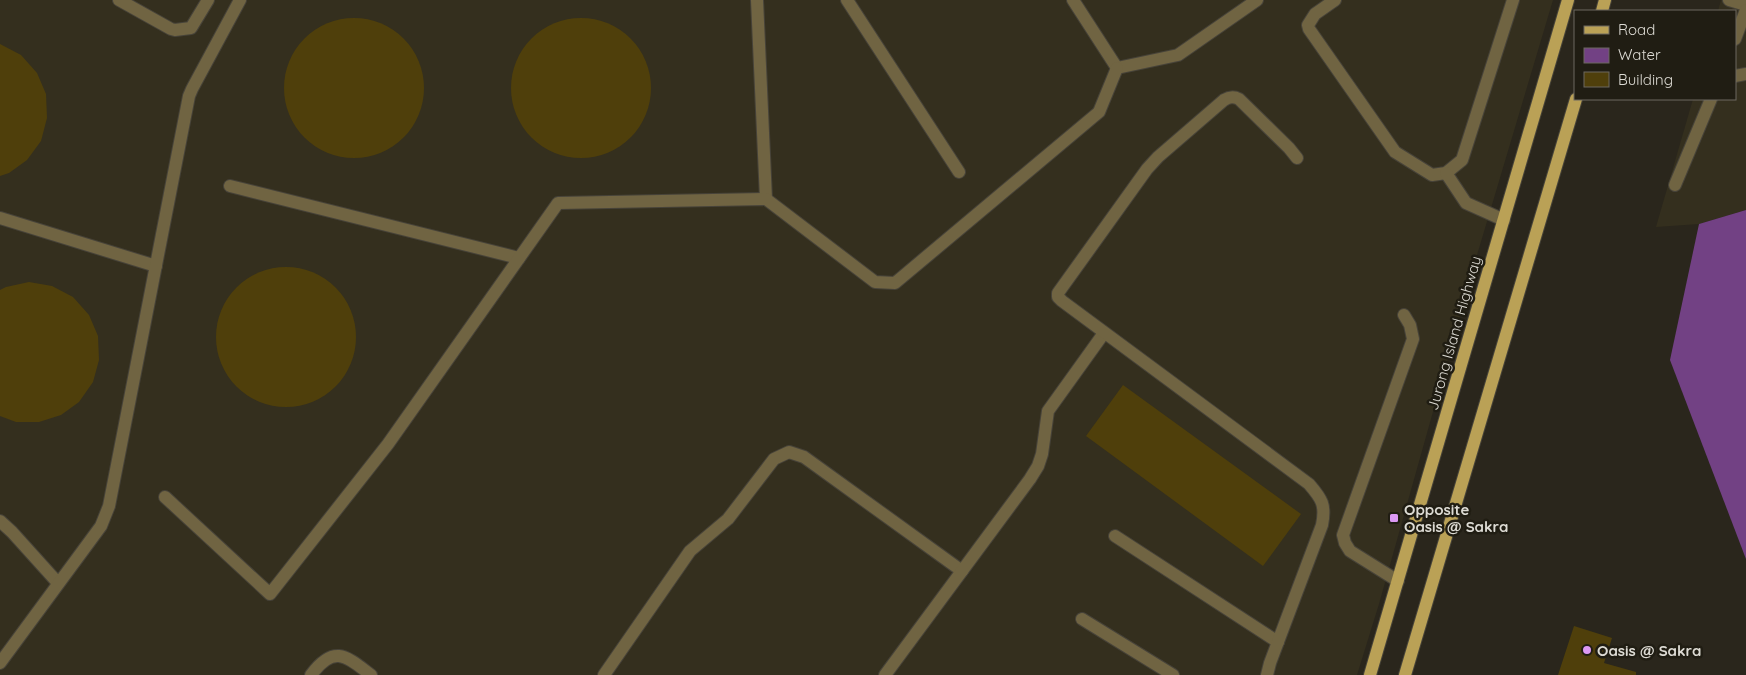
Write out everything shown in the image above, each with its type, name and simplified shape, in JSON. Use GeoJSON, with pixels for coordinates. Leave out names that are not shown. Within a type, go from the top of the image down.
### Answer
{"type":"FeatureCollection","features":[{"type":"Feature","properties":{"kind":"main road","name":"Jurong Island Highway"},"geometry":{"type":"LineString","coordinates":[[1370,675],[1568,0]]}},
{"type":"Feature","properties":{"kind":"main road"},"geometry":{"type":"LineString","coordinates":[[1405,675],[1576,100]]}},
{"type":"Feature","properties":{"kind":"lane"},"geometry":{"type":"LineString","coordinates":[[119,0],[174,30],[191,28],[208,0]]}},
{"type":"Feature","properties":{"kind":"lane"},"geometry":{"type":"LineString","coordinates":[[0,663],[101,526],[109,506],[190,96],[240,0]]}},
{"type":"Feature","properties":{"kind":"lane"},"geometry":{"type":"LineString","coordinates":[[757,0],[766,199]]}},
{"type":"Feature","properties":{"kind":"lane"},"geometry":{"type":"LineString","coordinates":[[847,0],[960,172]]}},
{"type":"Feature","properties":{"kind":"lane"},"geometry":{"type":"LineString","coordinates":[[1073,0],[1117,68]]}},
{"type":"Feature","properties":{"kind":"lane"},"geometry":{"type":"LineString","coordinates":[[1117,68],[1178,55],[1257,0]]}},
{"type":"Feature","properties":{"kind":"lane"},"geometry":{"type":"LineString","coordinates":[[1335,0],[1315,14],[1308,25],[1309,29],[1394,152],[1432,175],[1446,173],[1462,160],[1513,0]]}},
{"type":"Feature","properties":{"kind":"lane"},"geometry":{"type":"LineString","coordinates":[[1730,0],[1746,5]]}},
{"type":"Feature","properties":{"kind":"lane"},"geometry":{"type":"LineString","coordinates":[[1736,36],[1746,10]]}},
{"type":"Feature","properties":{"kind":"lane"},"geometry":{"type":"LineString","coordinates":[[165,497],[270,594],[388,444],[558,202],[766,199],[875,282],[895,283],[1099,112],[1117,68]]}},
{"type":"Feature","properties":{"kind":"lane"},"geometry":{"type":"LineString","coordinates":[[1267,675],[1322,525],[1324,510],[1319,495],[1309,484],[1062,301],[1058,297],[1058,293],[1158,157],[1224,100],[1235,97],[1290,148],[1297,158]]}},
{"type":"Feature","properties":{"kind":"lane"},"geometry":{"type":"LineString","coordinates":[[1675,185],[1711,100]]}},
{"type":"Feature","properties":{"kind":"lane"},"geometry":{"type":"LineString","coordinates":[[1446,173],[1466,203],[1504,220]]}},
{"type":"Feature","properties":{"kind":"lane"},"geometry":{"type":"LineString","coordinates":[[230,186],[520,258]]}},
{"type":"Feature","properties":{"kind":"lane"},"geometry":{"type":"LineString","coordinates":[[0,218],[156,266]]}},
{"type":"Feature","properties":{"kind":"lane"},"geometry":{"type":"LineString","coordinates":[[1398,581],[1350,551],[1343,535],[1413,339],[1410,325],[1404,315]]}},
{"type":"Feature","properties":{"kind":"lane"},"geometry":{"type":"LineString","coordinates":[[885,675],[1038,466],[1042,454],[1048,411],[1104,333]]}},
{"type":"Feature","properties":{"kind":"lane"},"geometry":{"type":"LineString","coordinates":[[604,675],[690,550],[728,519],[774,459],[789,452],[804,457],[962,570]]}},
{"type":"Feature","properties":{"kind":"lane"},"geometry":{"type":"LineString","coordinates":[[0,522],[12,532],[58,583]]}},
{"type":"Feature","properties":{"kind":"lane"},"geometry":{"type":"LineString","coordinates":[[1115,536],[1278,642]]}},
{"type":"Feature","properties":{"kind":"lane"},"geometry":{"type":"LineString","coordinates":[[1082,619],[1173,675]]}},
{"type":"Feature","properties":{"kind":"lane"},"geometry":{"type":"LineString","coordinates":[[311,675],[317,666],[326,659],[335,656],[348,658],[371,675]]}},
{"type":"Feature","properties":{"kind":"shaded area"},"geometry":{"type":"Polygon","coordinates":[[[0,0],[1553,0],[1477,255],[1379,604],[1357,675],[0,675],[0,0]]]}},
{"type":"Feature","properties":{"kind":"shaded area"},"geometry":{"type":"Polygon","coordinates":[[[1721,0],[1746,0],[1746,210],[1699,224],[1656,227],[1693,100],[1736,100],[1736,10],[1718,10],[1721,0]]]}},
{"type":"Feature","properties":{"kind":"water"},"geometry":{"type":"Polygon","coordinates":[[[1746,210],[1746,559],[1670,360],[1699,224],[1746,210]]]}},
{"type":"Feature","properties":{"kind":"building"},"geometry":{"type":"Polygon","coordinates":[[[354,18],[381,24],[393,30],[403,39],[412,49],[418,61],[424,88],[418,115],[412,127],[403,137],[393,146],[381,152],[354,158],[327,152],[315,146],[305,137],[296,127],[290,115],[284,88],[290,61],[296,49],[305,39],[315,30],[327,24],[354,18]]]}},
{"type":"Feature","properties":{"kind":"building"},"geometry":{"type":"Polygon","coordinates":[[[581,18],[608,24],[620,30],[630,39],[639,49],[645,61],[651,88],[645,115],[639,127],[630,137],[620,146],[608,152],[581,158],[554,152],[542,146],[532,137],[523,127],[517,115],[511,88],[517,61],[523,49],[532,39],[542,30],[554,24],[581,18]]]}},
{"type":"Feature","properties":{"kind":"building"},"geometry":{"type":"Polygon","coordinates":[[[0,44],[21,55],[37,73],[46,94],[47,118],[41,141],[27,160],[9,173],[0,176],[0,44]]]}},
{"type":"Feature","properties":{"kind":"building"},"geometry":{"type":"Polygon","coordinates":[[[286,267],[313,273],[325,279],[335,288],[344,298],[350,310],[356,337],[350,364],[344,376],[335,386],[325,395],[313,401],[286,407],[259,401],[247,395],[237,386],[228,376],[222,364],[216,337],[222,310],[228,298],[237,288],[247,279],[259,273],[286,267]]]}},
{"type":"Feature","properties":{"kind":"building"},"geometry":{"type":"Polygon","coordinates":[[[29,282],[52,286],[73,297],[89,315],[98,336],[99,360],[93,382],[79,402],[61,415],[39,422],[16,422],[0,416],[0,290],[29,282]]]}},
{"type":"Feature","properties":{"kind":"building"},"geometry":{"type":"Polygon","coordinates":[[[1123,385],[1301,514],[1263,566],[1086,436],[1123,385]]]}},
{"type":"Feature","properties":{"kind":"building","name":"Oasis @ Sakra"},"geometry":{"type":"Polygon","coordinates":[[[1574,626],[1612,638],[1604,663],[1636,672],[1636,675],[1558,675],[1574,626]]]}},
{"type":"Feature","properties":{"kind":"place","name":"Opposite Oasis @ Sakra"},"geometry":{"type":"Point","coordinates":[1394,518]}},
{"type":"Feature","properties":{"kind":"place","name":"Oasis @ Sakra"},"geometry":{"type":"Point","coordinates":[1587,650]}}]}
